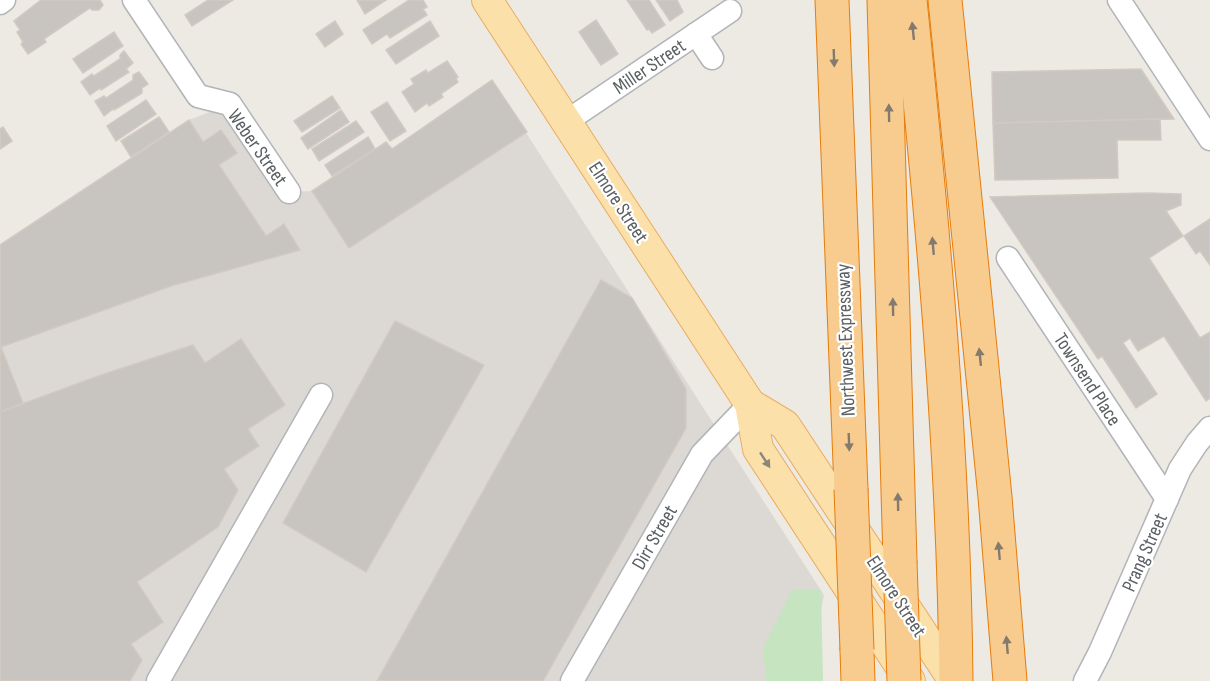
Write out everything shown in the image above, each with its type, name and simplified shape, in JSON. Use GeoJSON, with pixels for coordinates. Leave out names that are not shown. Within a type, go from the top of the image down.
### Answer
{"type":"FeatureCollection","features":[{"type":"Feature","properties":{"kind":"highway","name":"Northwest Expressway"},"geometry":{"type":"LineString","coordinates":[[832,0],[857,666]]}},
{"type":"Feature","properties":{"kind":"highway"},"geometry":{"type":"LineString","coordinates":[[884,0],[904,681]]}},
{"type":"Feature","properties":{"kind":"highway"},"geometry":{"type":"LineString","coordinates":[[910,0],[940,317],[955,594],[955,681]]}},
{"type":"Feature","properties":{"kind":"highway"},"geometry":{"type":"LineString","coordinates":[[945,0],[1010,681]]}},
{"type":"Feature","properties":{"kind":"highway"},"geometry":{"type":"LineString","coordinates":[[951,514],[959,138]]}},
{"type":"Feature","properties":{"kind":"main road","name":"Elmore Street"},"geometry":{"type":"LineString","coordinates":[[487,0],[750,404],[758,450],[910,681]]}},
{"type":"Feature","properties":{"kind":"main road","name":"Elmore Street"},"geometry":{"type":"LineString","coordinates":[[750,404],[785,425],[955,681]]}},
{"type":"Feature","properties":{"kind":"street"},"geometry":{"type":"LineString","coordinates":[[0,3],[4,0]]}},
{"type":"Feature","properties":{"kind":"street","name":"Weber Street"},"geometry":{"type":"LineString","coordinates":[[134,0],[198,96],[230,104],[290,192]]}},
{"type":"Feature","properties":{"kind":"street"},"geometry":{"type":"LineString","coordinates":[[1119,0],[1210,139]]}},
{"type":"Feature","properties":{"kind":"street","name":"Miller Street"},"geometry":{"type":"LineString","coordinates":[[567,121],[730,11]]}},
{"type":"Feature","properties":{"kind":"street"},"geometry":{"type":"LineString","coordinates":[[696,34],[712,58]]}},
{"type":"Feature","properties":{"kind":"street","name":"Townsend Place"},"geometry":{"type":"LineString","coordinates":[[1008,258],[1167,499]]}},
{"type":"Feature","properties":{"kind":"street"},"geometry":{"type":"LineString","coordinates":[[158,681],[321,394]]}},
{"type":"Feature","properties":{"kind":"street","name":"Dirr Street"},"geometry":{"type":"LineString","coordinates":[[572,681],[702,454],[750,404]]}},
{"type":"Feature","properties":{"kind":"street","name":"Prang Street"},"geometry":{"type":"LineString","coordinates":[[1085,681],[1189,454],[1210,428]]}},
{"type":"Feature","properties":{"kind":"shaded area"},"geometry":{"type":"Polygon","coordinates":[[[492,80],[824,595],[807,681],[0,681],[0,245],[189,120],[230,104],[289,192],[312,191],[386,142],[392,149],[492,80]]]}},
{"type":"Feature","properties":{"kind":"green space"},"geometry":{"type":"Polygon","coordinates":[[[792,590],[821,590],[823,681],[766,681],[763,648],[792,590]]]}},
{"type":"Feature","properties":{"kind":"building"},"geometry":{"type":"Polygon","coordinates":[[[41,0],[100,0],[103,5],[99,10],[90,8],[44,39],[46,42],[28,54],[21,44],[23,42],[17,32],[20,30],[14,21],[41,0]]]}},
{"type":"Feature","properties":{"kind":"building"},"geometry":{"type":"Polygon","coordinates":[[[208,0],[233,0],[192,26],[185,15],[208,0]]]}},
{"type":"Feature","properties":{"kind":"building"},"geometry":{"type":"Polygon","coordinates":[[[357,0],[386,0],[365,14],[357,0]]]}},
{"type":"Feature","properties":{"kind":"building"},"geometry":{"type":"Polygon","coordinates":[[[409,0],[423,0],[427,7],[423,9],[427,15],[390,38],[387,34],[372,44],[363,30],[409,0]]]}},
{"type":"Feature","properties":{"kind":"building"},"geometry":{"type":"Polygon","coordinates":[[[627,0],[649,0],[665,25],[652,33],[649,29],[647,30],[627,0]]]}},
{"type":"Feature","properties":{"kind":"building"},"geometry":{"type":"Polygon","coordinates":[[[656,0],[677,0],[683,12],[670,21],[656,0]]]}},
{"type":"Feature","properties":{"kind":"building"},"geometry":{"type":"Polygon","coordinates":[[[596,20],[618,54],[601,65],[579,32],[596,20]]]}},
{"type":"Feature","properties":{"kind":"building"},"geometry":{"type":"Polygon","coordinates":[[[335,21],[343,34],[325,47],[316,34],[335,21]]]}},
{"type":"Feature","properties":{"kind":"building"},"geometry":{"type":"Polygon","coordinates":[[[430,21],[439,36],[396,64],[386,50],[430,21]]]}},
{"type":"Feature","properties":{"kind":"building"},"geometry":{"type":"Polygon","coordinates":[[[114,32],[123,46],[83,73],[73,59],[114,32]]]}},
{"type":"Feature","properties":{"kind":"building"},"geometry":{"type":"Polygon","coordinates":[[[124,51],[133,63],[126,69],[129,72],[90,95],[81,82],[120,59],[124,51]]]}},
{"type":"Feature","properties":{"kind":"building"},"geometry":{"type":"Polygon","coordinates":[[[447,61],[458,77],[456,78],[458,82],[441,94],[443,97],[429,106],[427,103],[415,112],[402,92],[414,84],[411,79],[426,70],[428,73],[447,61]]]}},
{"type":"Feature","properties":{"kind":"building"},"geometry":{"type":"Polygon","coordinates":[[[1141,69],[1174,119],[993,123],[992,72],[1141,69]]]}},
{"type":"Feature","properties":{"kind":"building"},"geometry":{"type":"Polygon","coordinates":[[[139,72],[148,84],[142,88],[142,93],[104,116],[95,101],[104,96],[106,98],[133,80],[133,75],[139,72]]]}},
{"type":"Feature","properties":{"kind":"building"},"geometry":{"type":"Polygon","coordinates":[[[492,80],[527,132],[349,248],[312,191],[386,142],[392,149],[492,80]]]}},
{"type":"Feature","properties":{"kind":"building"},"geometry":{"type":"Polygon","coordinates":[[[332,96],[340,108],[302,132],[294,121],[332,96]]]}},
{"type":"Feature","properties":{"kind":"building"},"geometry":{"type":"Polygon","coordinates":[[[146,100],[156,114],[116,141],[107,126],[146,100]]]}},
{"type":"Feature","properties":{"kind":"building"},"geometry":{"type":"Polygon","coordinates":[[[387,102],[406,131],[390,141],[371,112],[387,102]]]}},
{"type":"Feature","properties":{"kind":"building"},"geometry":{"type":"Polygon","coordinates":[[[341,110],[349,122],[308,149],[301,138],[341,110]]]}},
{"type":"Feature","properties":{"kind":"building"},"geometry":{"type":"Polygon","coordinates":[[[159,117],[169,132],[131,157],[121,141],[159,117]]]}},
{"type":"Feature","properties":{"kind":"building"},"geometry":{"type":"Polygon","coordinates":[[[1160,119],[1161,140],[1117,140],[1118,178],[995,180],[993,123],[1160,119]]]}},
{"type":"Feature","properties":{"kind":"building"},"geometry":{"type":"Polygon","coordinates":[[[189,120],[203,142],[221,130],[237,153],[219,165],[266,236],[284,224],[300,250],[171,286],[1,347],[23,403],[0,412],[0,245],[189,120]]]}},
{"type":"Feature","properties":{"kind":"building"},"geometry":{"type":"Polygon","coordinates":[[[356,121],[364,132],[319,161],[312,149],[356,121]]]}},
{"type":"Feature","properties":{"kind":"building"},"geometry":{"type":"Polygon","coordinates":[[[3,127],[12,141],[0,149],[0,129],[3,127]]]}},
{"type":"Feature","properties":{"kind":"building"},"geometry":{"type":"Polygon","coordinates":[[[368,137],[375,149],[332,176],[325,165],[368,137]]]}},
{"type":"Feature","properties":{"kind":"building"},"geometry":{"type":"Polygon","coordinates":[[[1181,194],[1181,205],[1166,211],[1183,236],[1149,258],[1200,338],[1210,332],[1210,398],[1206,401],[1164,336],[1138,351],[1130,338],[1123,343],[1157,394],[1136,408],[1102,356],[1098,359],[990,197],[1181,194]]]}},
{"type":"Feature","properties":{"kind":"building"},"geometry":{"type":"Polygon","coordinates":[[[1210,219],[1210,265],[1200,251],[1196,254],[1184,236],[1210,219]]]}},
{"type":"Feature","properties":{"kind":"building"},"geometry":{"type":"Polygon","coordinates":[[[601,280],[632,298],[686,389],[686,428],[543,681],[377,681],[601,280]]]}},
{"type":"Feature","properties":{"kind":"building"},"geometry":{"type":"Polygon","coordinates":[[[395,321],[484,365],[366,572],[283,523],[395,321]]]}},
{"type":"Feature","properties":{"kind":"building"},"geometry":{"type":"Polygon","coordinates":[[[241,339],[285,405],[248,429],[259,446],[224,469],[238,490],[218,527],[137,582],[163,622],[131,644],[142,660],[130,681],[0,681],[0,412],[101,375],[193,345],[205,363],[241,339]]]}}]}
